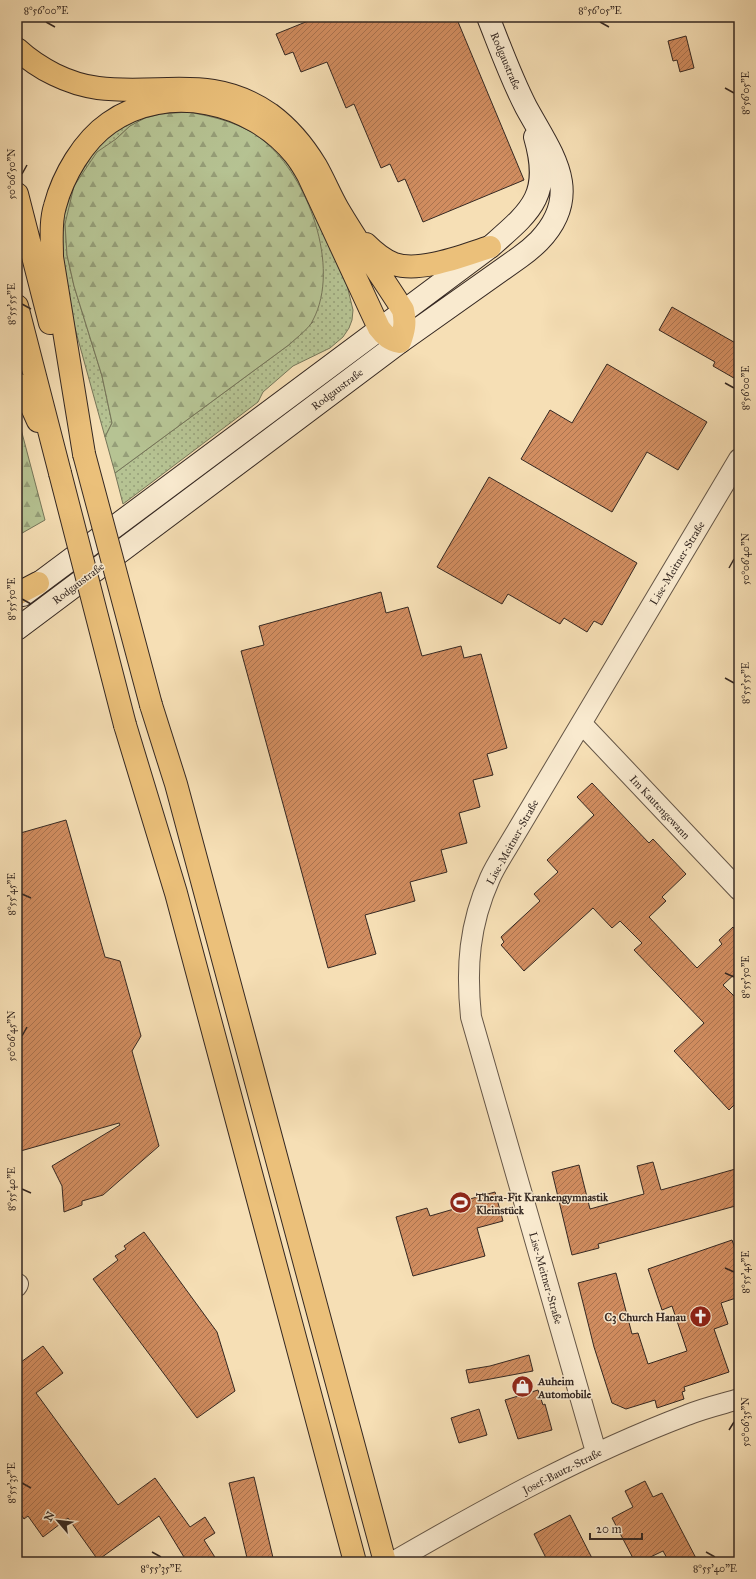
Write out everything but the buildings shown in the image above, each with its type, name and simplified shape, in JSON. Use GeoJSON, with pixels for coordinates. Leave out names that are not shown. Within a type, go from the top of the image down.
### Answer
{"type":"FeatureCollection","features":[{"type":"Feature","properties":{"kind":"highway"},"geometry":{"type":"LineString","coordinates":[[17,49],[25,56],[55,74],[80,84],[112,89],[196,88],[220,91],[256,106],[285,126],[300,143],[316,166],[337,208],[403,310],[405,320],[405,330],[400,342],[391,340],[384,335],[379,328],[308,175],[295,155],[279,139],[252,119],[216,105],[180,100],[139,108],[108,123],[89,142],[75,161],[63,182],[54,206],[51,230],[52,257],[84,454]]}},
{"type":"Feature","properties":{"kind":"highway"},"geometry":{"type":"LineString","coordinates":[[17,194],[84,454],[152,705],[176,784],[385,1562]]}},
{"type":"Feature","properties":{"kind":"highway"},"geometry":{"type":"LineString","coordinates":[[351,229],[373,251],[385,259],[394,264],[409,266],[440,263],[490,247]]}},
{"type":"Feature","properties":{"kind":"highway"},"geometry":{"type":"LineString","coordinates":[[17,306],[125,725],[178,901],[354,1557]]}},
{"type":"Feature","properties":{"kind":"highway"},"geometry":{"type":"LineString","coordinates":[[17,384],[29,401],[60,473]]}},
{"type":"Feature","properties":{"kind":"highway"},"geometry":{"type":"LineString","coordinates":[[17,594],[38,584]]}},
{"type":"Feature","properties":{"kind":"main road","name":"Rodgaustraße"},"geometry":{"type":"LineString","coordinates":[[17,599],[403,310],[490,247],[518,223],[527,212],[537,196],[540,186],[542,171],[538,149],[525,106],[488,17]]}},
{"type":"Feature","properties":{"kind":"main road","name":"Rodgaustraße"},"geometry":{"type":"LineString","coordinates":[[17,629],[400,342],[520,257],[538,242],[552,224],[561,204],[562,193],[558,166],[549,146],[525,106]]}},
{"type":"Feature","properties":{"kind":"street","name":"Lise-Meitner-Straße"},"geometry":{"type":"LineString","coordinates":[[596,1452],[471,1017],[468,987],[469,961],[473,931],[480,903],[490,878],[508,846],[739,459]]}},
{"type":"Feature","properties":{"kind":"street","name":"Im Kautengewann"},"geometry":{"type":"LineString","coordinates":[[582,724],[739,890]]}},
{"type":"Feature","properties":{"kind":"street","name":"Josef-Bautz-Straße"},"geometry":{"type":"LineString","coordinates":[[393,1562],[454,1527],[596,1452],[688,1414],[739,1399]]}},
{"type":"Feature","properties":{"kind":"green space"},"geometry":{"type":"Polygon","coordinates":[[[162,108],[231,114],[291,158],[345,277],[353,310],[349,328],[343,337],[330,348],[293,366],[263,392],[258,402],[123,504],[115,473],[290,344],[313,322],[239,126],[211,116],[188,112],[130,126],[116,139],[65,224],[67,255],[74,286],[102,376],[112,423],[105,437],[55,256],[67,182],[113,129],[162,108]]]}},
{"type":"Feature","properties":{"kind":"green space"},"geometry":{"type":"Polygon","coordinates":[[[188,112],[208,116],[237,125],[256,135],[280,157],[294,177],[306,199],[316,224],[321,250],[323,275],[321,299],[311,323],[306,330],[290,344],[115,473],[105,437],[112,423],[102,376],[74,286],[67,255],[65,224],[74,186],[97,152],[116,139],[130,126],[145,118],[161,114],[188,112]]]}},
{"type":"Feature","properties":{"kind":"green space"},"geometry":{"type":"Polygon","coordinates":[[[17,414],[45,520],[17,536],[17,414]]]}},
{"type":"Feature","properties":{"kind":"place","name":"Thera-Fit Krankengymnastik Kleinstück"},"geometry":{"type":"Point","coordinates":[461,1203]}},
{"type":"Feature","properties":{"kind":"place","name":"C3 Church Hanau"},"geometry":{"type":"Point","coordinates":[701,1317]}},
{"type":"Feature","properties":{"kind":"place","name":"Auheim Automobile"},"geometry":{"type":"Point","coordinates":[523,1387]}}]}
